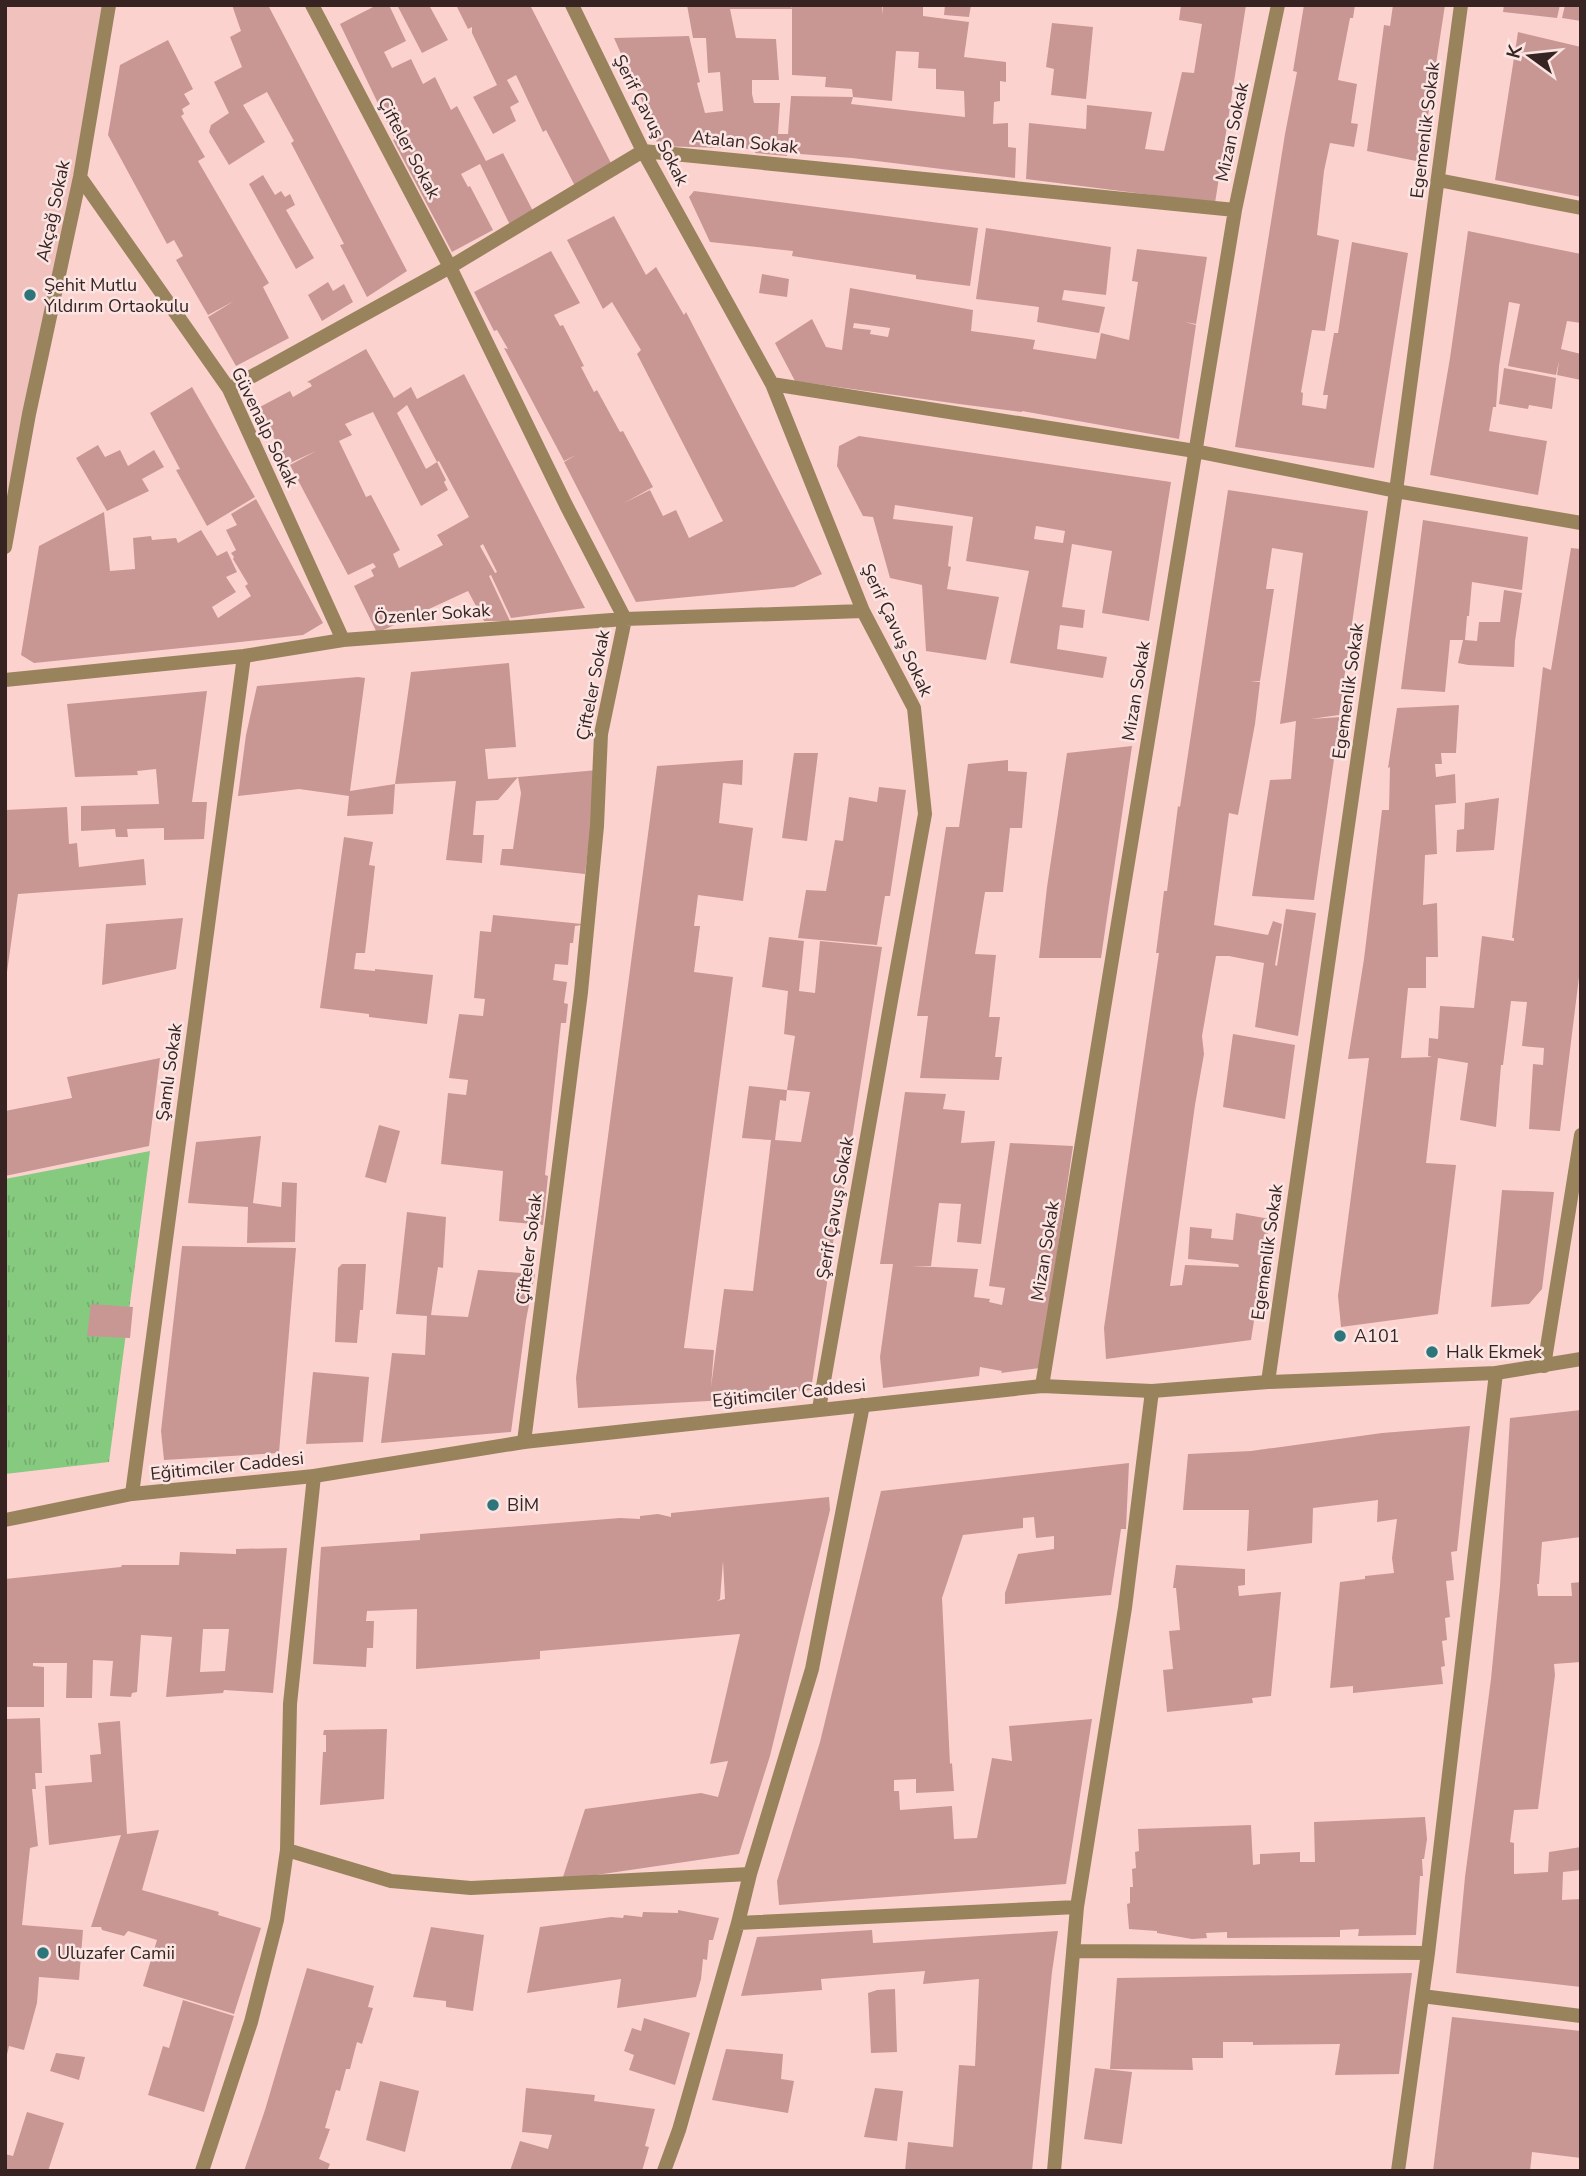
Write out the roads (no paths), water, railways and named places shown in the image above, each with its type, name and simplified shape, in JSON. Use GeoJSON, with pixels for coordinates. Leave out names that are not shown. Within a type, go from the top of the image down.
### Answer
{"type":"FeatureCollection","features":[{"type":"Feature","properties":{"kind":"street","name":"Akçağ Sokak"},"geometry":{"type":"LineString","coordinates":[[5,547],[29,414],[80,177],[109,5]]}},
{"type":"Feature","properties":{"kind":"street","name":"Çifteler Sokak"},"geometry":{"type":"LineString","coordinates":[[312,5],[450,267],[625,619],[601,734],[597,827],[581,992],[524,1442]]}},
{"type":"Feature","properties":{"kind":"street","name":"Şerif Çavuş Sokak"},"geometry":{"type":"LineString","coordinates":[[572,5],[643,151],[772,384],[863,611],[914,708],[925,814],[819,1409]]}},
{"type":"Feature","properties":{"kind":"street","name":"Mizan Sokak"},"geometry":{"type":"LineString","coordinates":[[1042,1386],[1235,210],[1278,5]]}},
{"type":"Feature","properties":{"kind":"street","name":"Egemenlik Sokak"},"geometry":{"type":"LineString","coordinates":[[1268,1382],[1396,491],[1461,5]]}},
{"type":"Feature","properties":{"kind":"street"},"geometry":{"type":"LineString","coordinates":[[229,389],[450,267],[643,151]]}},
{"type":"Feature","properties":{"kind":"street","name":"Atalan Sokak"},"geometry":{"type":"LineString","coordinates":[[643,151],[1235,210]]}},
{"type":"Feature","properties":{"kind":"street","name":"Güvenalp Sokak"},"geometry":{"type":"LineString","coordinates":[[80,177],[229,389],[343,640]]}},
{"type":"Feature","properties":{"kind":"street"},"geometry":{"type":"LineString","coordinates":[[1438,180],[1581,208]]}},
{"type":"Feature","properties":{"kind":"street"},"geometry":{"type":"LineString","coordinates":[[772,384],[1195,451],[1396,491],[1581,523]]}},
{"type":"Feature","properties":{"kind":"street","name":"Özenler Sokak"},"geometry":{"type":"LineString","coordinates":[[5,680],[244,656],[343,640],[625,619],[863,611]]}},
{"type":"Feature","properties":{"kind":"street","name":"Şamlı Sokak"},"geometry":{"type":"LineString","coordinates":[[132,1494],[244,656]]}},
{"type":"Feature","properties":{"kind":"street"},"geometry":{"type":"LineString","coordinates":[[1544,1366],[1581,1135]]}},
{"type":"Feature","properties":{"kind":"street","name":"Eğitimciler Caddesi"},"geometry":{"type":"LineString","coordinates":[[5,1520],[132,1494],[314,1476],[524,1442],[1042,1386],[1152,1391],[1268,1382],[1496,1373],[1581,1359]]}},
{"type":"Feature","properties":{"kind":"street"},"geometry":{"type":"LineString","coordinates":[[1398,2171],[1428,1953],[1496,1373]]}},
{"type":"Feature","properties":{"kind":"street"},"geometry":{"type":"LineString","coordinates":[[1054,2171],[1077,1907],[1125,1608],[1152,1391]]}},
{"type":"Feature","properties":{"kind":"street"},"geometry":{"type":"LineString","coordinates":[[664,2171],[679,2130],[750,1874],[812,1669],[863,1405]]}},
{"type":"Feature","properties":{"kind":"street"},"geometry":{"type":"LineString","coordinates":[[202,2171],[251,2022],[278,1920],[287,1850],[290,1704],[314,1476]]}},
{"type":"Feature","properties":{"kind":"street"},"geometry":{"type":"LineString","coordinates":[[287,1850],[391,1881],[471,1888],[750,1874]]}},
{"type":"Feature","properties":{"kind":"street"},"geometry":{"type":"LineString","coordinates":[[738,1923],[1077,1907]]}},
{"type":"Feature","properties":{"kind":"street"},"geometry":{"type":"LineString","coordinates":[[1075,1951],[1428,1953]]}},
{"type":"Feature","properties":{"kind":"street"},"geometry":{"type":"LineString","coordinates":[[1422,1996],[1581,2016]]}},
{"type":"Feature","properties":{"kind":"place","name":"Şehit Mutlu Yıldırım Ortaokulu"},"geometry":{"type":"Point","coordinates":[30,295]}},
{"type":"Feature","properties":{"kind":"place","name":"A101"},"geometry":{"type":"Point","coordinates":[1340,1336]}},
{"type":"Feature","properties":{"kind":"place","name":"Halk Ekmek"},"geometry":{"type":"Point","coordinates":[1432,1352]}},
{"type":"Feature","properties":{"kind":"place","name":"BİM"},"geometry":{"type":"Point","coordinates":[493,1505]}},
{"type":"Feature","properties":{"kind":"place","name":"Uluzafer Camii"},"geometry":{"type":"Point","coordinates":[43,1953]}}]}
